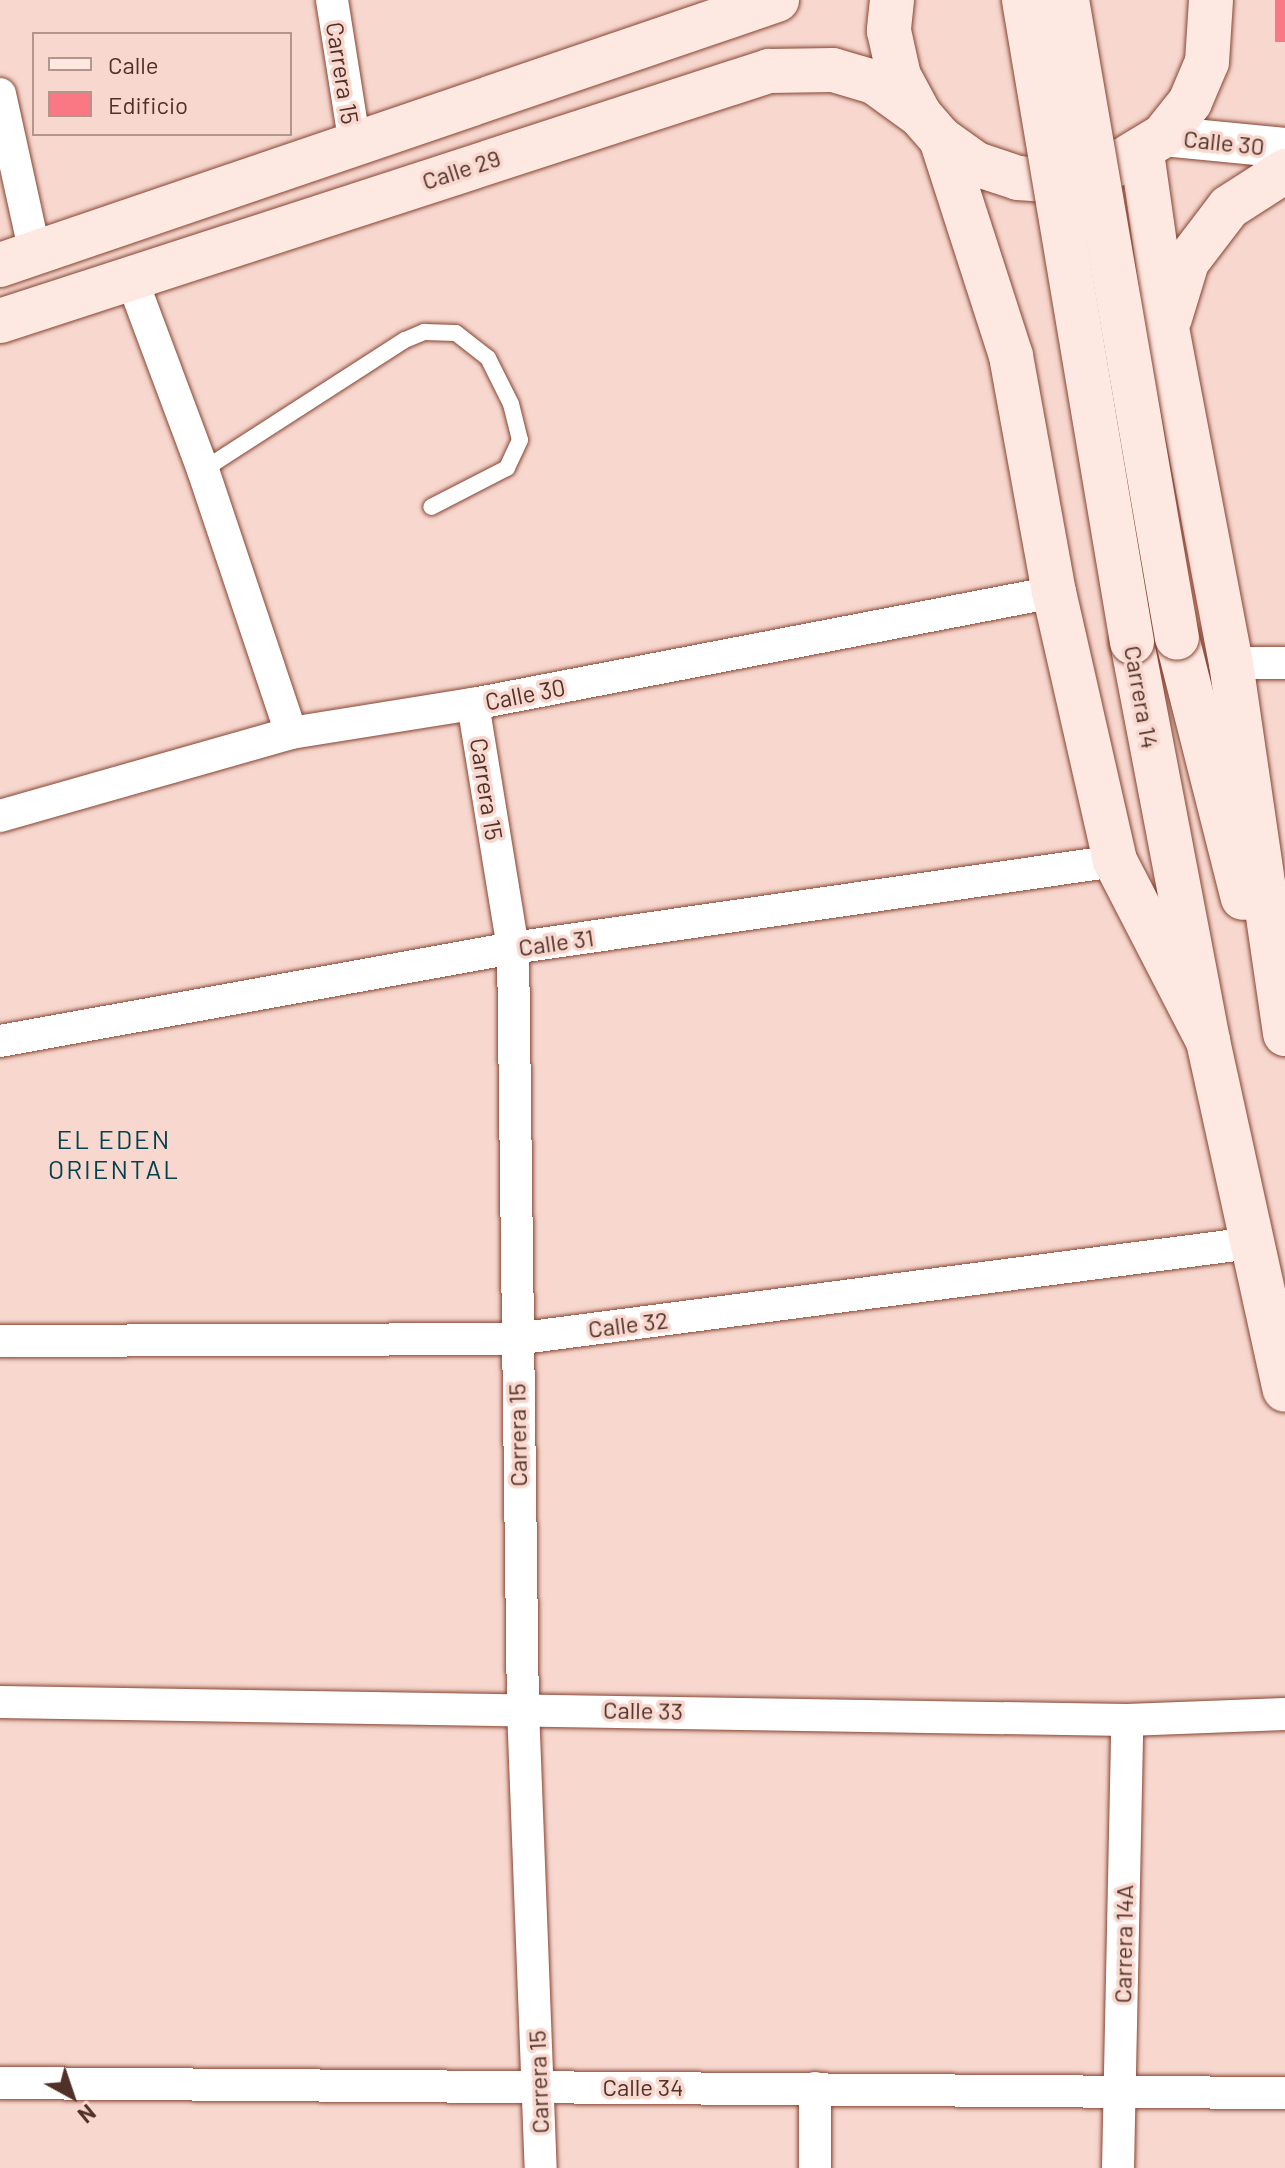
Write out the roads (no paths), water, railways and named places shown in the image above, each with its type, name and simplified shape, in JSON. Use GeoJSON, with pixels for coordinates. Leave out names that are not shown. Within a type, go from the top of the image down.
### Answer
{"type":"FeatureCollection","features":[{"type":"Feature","properties":{"kind":"main road"},"geometry":{"type":"LineString","coordinates":[[892,0],[889,31],[899,76],[930,127],[1011,356],[1054,592],[1115,861],[1208,1041]]}},
{"type":"Feature","properties":{"kind":"main road","name":"Carrera 14"},"geometry":{"type":"LineString","coordinates":[[1024,0],[1132,642],[1208,1041],[1285,1390]]}},
{"type":"Feature","properties":{"kind":"main road","name":"Carrera 14"},"geometry":{"type":"LineString","coordinates":[[1067,0],[1177,638],[1285,1063]]}},
{"type":"Feature","properties":{"kind":"main road"},"geometry":{"type":"LineString","coordinates":[[1211,0],[1207,62],[1190,102],[1153,144],[1167,328],[1231,663],[1285,1034]]}},
{"type":"Feature","properties":{"kind":"main road"},"geometry":{"type":"LineString","coordinates":[[18,259],[355,146],[766,2]]}},
{"type":"Feature","properties":{"kind":"main road","name":"Calle 29"},"geometry":{"type":"LineString","coordinates":[[0,321],[769,71],[833,70],[874,82],[976,164],[1018,178],[1061,181],[1103,172],[1153,144]]}},
{"type":"Feature","properties":{"kind":"main road"},"geometry":{"type":"LineString","coordinates":[[1167,328],[1187,262],[1229,207],[1285,171]]}},
{"type":"Feature","properties":{"kind":"street","name":"Carrera 15"},"geometry":{"type":"LineString","coordinates":[[332,0],[355,146]]}},
{"type":"Feature","properties":{"kind":"street"},"geometry":{"type":"LineString","coordinates":[[0,94],[18,259]]}},
{"type":"Feature","properties":{"kind":"street","name":"Calle 30"},"geometry":{"type":"LineString","coordinates":[[1153,144],[1285,148]]}},
{"type":"Feature","properties":{"kind":"street"},"geometry":{"type":"LineString","coordinates":[[132,280],[203,470],[291,733]]}},
{"type":"Feature","properties":{"kind":"street","name":"Calle 30"},"geometry":{"type":"LineString","coordinates":[[0,816],[291,733],[473,704],[1054,592]]}},
{"type":"Feature","properties":{"kind":"street"},"geometry":{"type":"LineString","coordinates":[[1231,663],[1285,663]]}},
{"type":"Feature","properties":{"kind":"street","name":"Carrera 15"},"geometry":{"type":"LineString","coordinates":[[473,704],[513,948],[515,1339],[523,1708],[541,2168]]}},
{"type":"Feature","properties":{"kind":"street","name":"Calle 31"},"geometry":{"type":"LineString","coordinates":[[0,1041],[513,948],[1115,861]]}},
{"type":"Feature","properties":{"kind":"street","name":"Calle 32"},"geometry":{"type":"LineString","coordinates":[[0,1341],[515,1339],[1251,1243]]}},
{"type":"Feature","properties":{"kind":"street","name":"Calle 33"},"geometry":{"type":"LineString","coordinates":[[0,1702],[1127,1720],[1285,1714]]}},
{"type":"Feature","properties":{"kind":"street","name":"Carrera 14A"},"geometry":{"type":"LineString","coordinates":[[1118,2168],[1127,1720]]}},
{"type":"Feature","properties":{"kind":"street","name":"Calle 34"},"geometry":{"type":"LineString","coordinates":[[0,2083],[815,2088],[1121,2095],[1285,2093]]}},
{"type":"Feature","properties":{"kind":"street"},"geometry":{"type":"LineString","coordinates":[[815,2088],[815,2168]]}},
{"type":"Feature","properties":{"kind":"lane"},"geometry":{"type":"LineString","coordinates":[[203,470],[405,340],[424,332],[456,333],[488,358],[511,404],[520,440],[507,468],[431,507]]}},
{"type":"Feature","properties":{"kind":"district","name":"EL EDEN ORIENTAL"},"geometry":{"type":"Point","coordinates":[114,1154]}}]}
